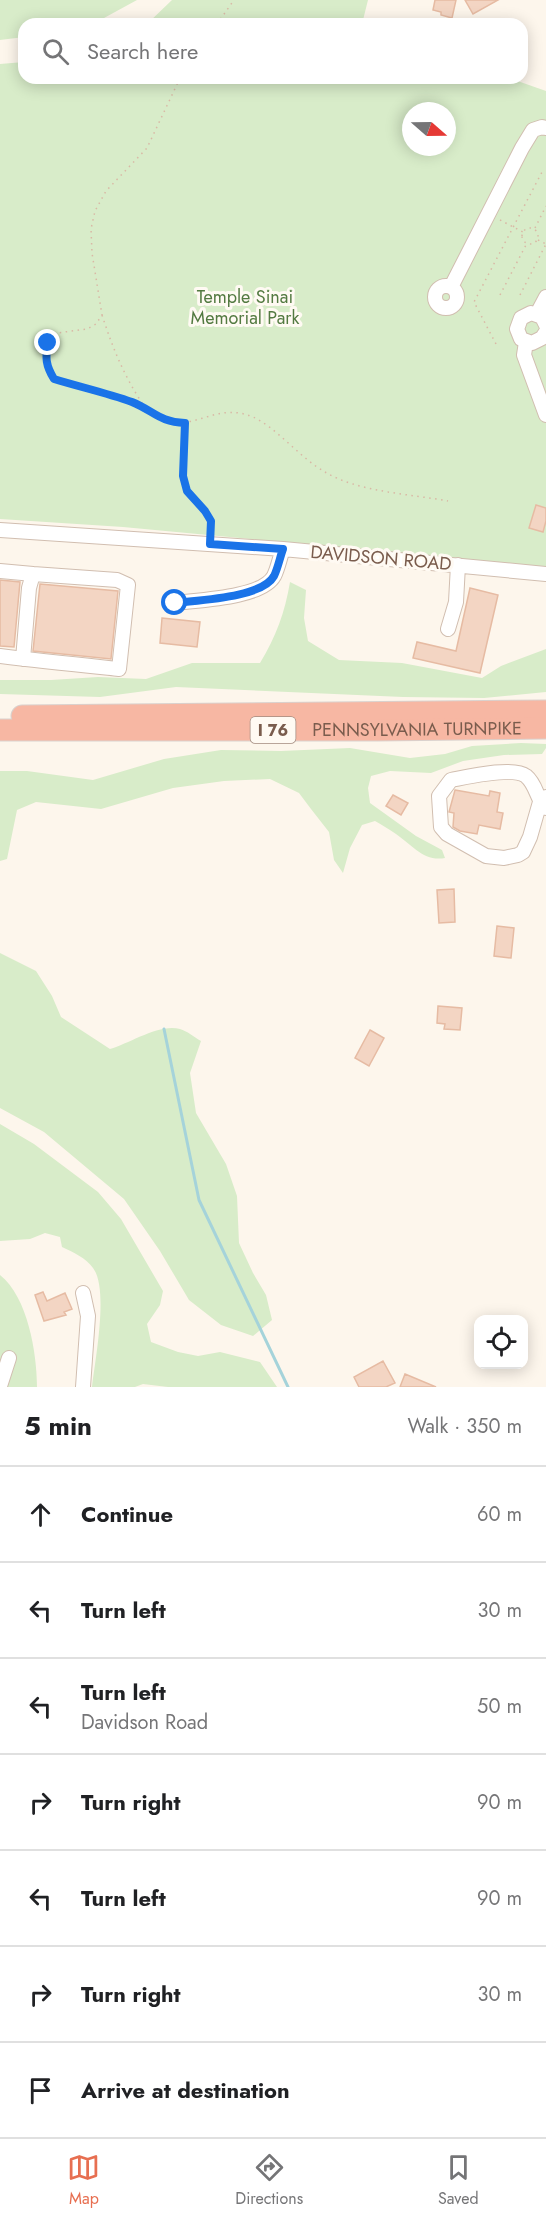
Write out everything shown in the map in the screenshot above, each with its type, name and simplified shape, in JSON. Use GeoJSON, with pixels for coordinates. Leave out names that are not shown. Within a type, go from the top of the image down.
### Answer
{"type":"FeatureCollection","features":[{"type":"Feature","properties":{"kind":"highway","name":"PENNSYLVANIA TURNPIKE"},"geometry":{"type":"LineString","coordinates":[[0,716],[546,711]]}},
{"type":"Feature","properties":{"kind":"highway","name":"PENNSYLVANIA TURNPIKE"},"geometry":{"type":"LineString","coordinates":[[0,730],[546,728]]}},
{"type":"Feature","properties":{"kind":"street"},"geometry":{"type":"LineString","coordinates":[[451,287],[487,214],[533,130],[546,128]]}},
{"type":"Feature","properties":{"kind":"street"},"geometry":{"type":"LineString","coordinates":[[546,297],[542,320],[526,314],[518,323],[518,334],[526,342],[538,342],[546,332]]}},
{"type":"Feature","properties":{"kind":"street"},"geometry":{"type":"LineString","coordinates":[[526,342],[524,355],[546,415]]}},
{"type":"Feature","properties":{"kind":"street","name":"DAVIDSON ROAD"},"geometry":{"type":"LineString","coordinates":[[0,530],[283,549],[546,574]]}},
{"type":"Feature","properties":{"kind":"street"},"geometry":{"type":"LineString","coordinates":[[175,603],[232,597],[266,585],[274,577],[283,549]]}},
{"type":"Feature","properties":{"kind":"street"},"geometry":{"type":"LineString","coordinates":[[448,629],[456,602],[458,565]]}},
{"type":"Feature","properties":{"kind":"street"},"geometry":{"type":"LineString","coordinates":[[0,571],[117,580],[128,585],[119,669],[0,656]]}},
{"type":"Feature","properties":{"kind":"street"},"geometry":{"type":"LineString","coordinates":[[23,659],[28,588],[33,574]]}},
{"type":"Feature","properties":{"kind":"street"},"geometry":{"type":"LineString","coordinates":[[520,773],[527,777],[544,802],[527,848],[518,855],[504,858],[486,856],[447,834],[439,822],[439,796],[451,780],[492,774],[520,773]]}},
{"type":"Feature","properties":{"kind":"street"},"geometry":{"type":"LineString","coordinates":[[83,1293],[88,1316],[83,1387]]}},
{"type":"Feature","properties":{"kind":"street"},"geometry":{"type":"LineString","coordinates":[[0,1386],[9,1358]]}},
{"type":"Feature","properties":{"kind":"path"},"geometry":{"type":"LineString","coordinates":[[221,18],[234,0]]}},
{"type":"Feature","properties":{"kind":"path"},"geometry":{"type":"LineString","coordinates":[[177,84],[147,148],[106,191],[95,211],[91,230],[92,253],[102,315],[126,379],[144,407],[158,418],[185,423],[219,413],[238,413],[254,418],[307,461],[337,478],[367,487],[448,501]]}},
{"type":"Feature","properties":{"kind":"path"},"geometry":{"type":"LineString","coordinates":[[496,344],[474,302],[542,172]]}},
{"type":"Feature","properties":{"kind":"path"},"geometry":{"type":"LineString","coordinates":[[534,229],[546,206]]}},
{"type":"Feature","properties":{"kind":"path"},"geometry":{"type":"LineString","coordinates":[[487,214],[524,232]]}},
{"type":"Feature","properties":{"kind":"path"},"geometry":{"type":"LineString","coordinates":[[524,232],[527,229],[534,229]]}},
{"type":"Feature","properties":{"kind":"path"},"geometry":{"type":"LineString","coordinates":[[527,243],[534,243],[537,239],[538,234],[534,229]]}},
{"type":"Feature","properties":{"kind":"path"},"geometry":{"type":"LineString","coordinates":[[524,232],[523,237],[527,243]]}},
{"type":"Feature","properties":{"kind":"path"},"geometry":{"type":"LineString","coordinates":[[520,295],[546,244],[537,239]]}},
{"type":"Feature","properties":{"kind":"path"},"geometry":{"type":"LineString","coordinates":[[500,295],[527,243]]}},
{"type":"Feature","properties":{"kind":"path"},"geometry":{"type":"LineString","coordinates":[[102,315],[96,324],[87,329],[57,333],[48,343],[47,368],[54,379],[144,407]]}},
{"type":"Feature","properties":{"kind":"path"},"geometry":{"type":"LineString","coordinates":[[185,423],[183,476],[187,491],[211,521],[210,544]]}},
{"type":"Feature","properties":{"kind":"green space"},"geometry":{"type":"Polygon","coordinates":[[[0,0],[137,0],[104,18],[18,18],[18,38],[0,40],[0,0]]]}},
{"type":"Feature","properties":{"kind":"green space"},"geometry":{"type":"Polygon","coordinates":[[[172,0],[368,0],[364,18],[153,18],[172,0]]]}},
{"type":"Feature","properties":{"kind":"green space","name":"Temple Sinai Memorial Park"},"geometry":{"type":"Polygon","coordinates":[[[18,62],[18,84],[526,84],[546,91],[546,567],[123,527],[0,519],[0,64],[18,62]]]}},
{"type":"Feature","properties":{"kind":"green space"},"geometry":{"type":"Polygon","coordinates":[[[290,582],[306,590],[304,618],[308,641],[339,660],[402,663],[482,678],[501,666],[546,649],[546,692],[484,698],[403,697],[176,687],[100,697],[0,694],[0,680],[98,677],[146,679],[192,663],[260,663],[279,624],[290,582]]]}},
{"type":"Feature","properties":{"kind":"green space"},"geometry":{"type":"Polygon","coordinates":[[[546,744],[546,748],[542,754],[504,755],[463,761],[431,773],[390,771],[371,776],[368,788],[370,803],[416,836],[442,850],[445,858],[438,859],[424,855],[375,821],[362,825],[350,848],[343,873],[334,860],[329,832],[299,793],[270,779],[224,781],[173,788],[101,809],[36,802],[17,810],[7,859],[0,861],[0,771],[27,771],[93,780],[164,759],[221,750],[281,751],[350,748],[410,758],[445,754],[472,746],[546,744]]]}},
{"type":"Feature","properties":{"kind":"green space"},"geometry":{"type":"Polygon","coordinates":[[[0,953],[36,971],[52,996],[61,1017],[110,1049],[154,1031],[172,1028],[183,1030],[201,1041],[190,1073],[196,1113],[226,1164],[237,1196],[239,1243],[266,1295],[272,1320],[253,1336],[221,1325],[189,1300],[160,1251],[124,1199],[44,1132],[0,1108],[0,953]]]}},
{"type":"Feature","properties":{"kind":"green space"},"geometry":{"type":"Polygon","coordinates":[[[0,1124],[34,1144],[98,1192],[121,1219],[163,1291],[160,1305],[147,1324],[151,1342],[178,1352],[198,1356],[220,1352],[260,1362],[277,1387],[168,1387],[143,1384],[135,1387],[92,1387],[101,1308],[98,1278],[87,1261],[62,1247],[60,1237],[45,1233],[30,1239],[0,1241],[0,1124]]]}},
{"type":"Feature","properties":{"kind":"green space"},"geometry":{"type":"Polygon","coordinates":[[[0,1275],[18,1297],[24,1311],[33,1343],[37,1387],[0,1387],[0,1275]]]}},
{"type":"Feature","properties":{"kind":"building"},"geometry":{"type":"Polygon","coordinates":[[[435,0],[456,0],[452,18],[433,10],[435,0]]]}},
{"type":"Feature","properties":{"kind":"building"},"geometry":{"type":"Polygon","coordinates":[[[465,0],[498,0],[473,14],[465,0]]]}},
{"type":"Feature","properties":{"kind":"building"},"geometry":{"type":"Polygon","coordinates":[[[536,505],[546,508],[543,532],[529,528],[536,505]]]}},
{"type":"Feature","properties":{"kind":"building"},"geometry":{"type":"Polygon","coordinates":[[[0,580],[20,582],[14,647],[0,646],[0,580]]]}},
{"type":"Feature","properties":{"kind":"building"},"geometry":{"type":"Polygon","coordinates":[[[40,584],[118,591],[111,659],[33,651],[40,584]]]}},
{"type":"Feature","properties":{"kind":"building"},"geometry":{"type":"Polygon","coordinates":[[[470,588],[498,595],[480,673],[413,658],[417,642],[456,651],[470,588]]]}},
{"type":"Feature","properties":{"kind":"building"},"geometry":{"type":"Polygon","coordinates":[[[162,618],[200,622],[197,647],[160,643],[162,618]]]}},
{"type":"Feature","properties":{"kind":"building"},"geometry":{"type":"Polygon","coordinates":[[[455,790],[489,796],[490,791],[500,793],[497,812],[503,813],[500,829],[479,825],[477,834],[460,831],[453,827],[454,813],[449,812],[455,790]]]}},
{"type":"Feature","properties":{"kind":"building"},"geometry":{"type":"Polygon","coordinates":[[[393,795],[408,803],[401,815],[386,806],[393,795]]]}},
{"type":"Feature","properties":{"kind":"building"},"geometry":{"type":"Polygon","coordinates":[[[454,889],[455,922],[439,923],[437,890],[454,889]]]}},
{"type":"Feature","properties":{"kind":"building"},"geometry":{"type":"Polygon","coordinates":[[[497,926],[514,928],[511,958],[494,956],[497,926]]]}},
{"type":"Feature","properties":{"kind":"building"},"geometry":{"type":"Polygon","coordinates":[[[438,1006],[462,1008],[460,1030],[444,1029],[445,1024],[437,1023],[438,1006]]]}},
{"type":"Feature","properties":{"kind":"building"},"geometry":{"type":"Polygon","coordinates":[[[370,1030],[384,1038],[369,1066],[355,1058],[370,1030]]]}},
{"type":"Feature","properties":{"kind":"building"},"geometry":{"type":"Polygon","coordinates":[[[43,1292],[47,1301],[65,1293],[72,1309],[64,1312],[66,1315],[44,1321],[35,1295],[43,1292]]]}},
{"type":"Feature","properties":{"kind":"building"},"geometry":{"type":"Polygon","coordinates":[[[383,1361],[395,1383],[386,1387],[359,1387],[354,1377],[383,1361]]]}},
{"type":"Feature","properties":{"kind":"building"},"geometry":{"type":"Polygon","coordinates":[[[405,1374],[436,1387],[400,1387],[405,1374]]]}},
{"type":"Feature","properties":{"kind":"waterway"},"geometry":{"type":"LineString","coordinates":[[164,1029],[199,1200],[288,1387]]}},
{"type":"Feature","properties":{"kind":"route"},"geometry":{"type":"LineString","coordinates":[[48,343],[47,368],[54,379],[144,407],[158,418],[185,423],[183,476],[187,491],[211,521],[210,544],[283,549],[274,577],[266,585],[232,597],[175,603]]}}]}
